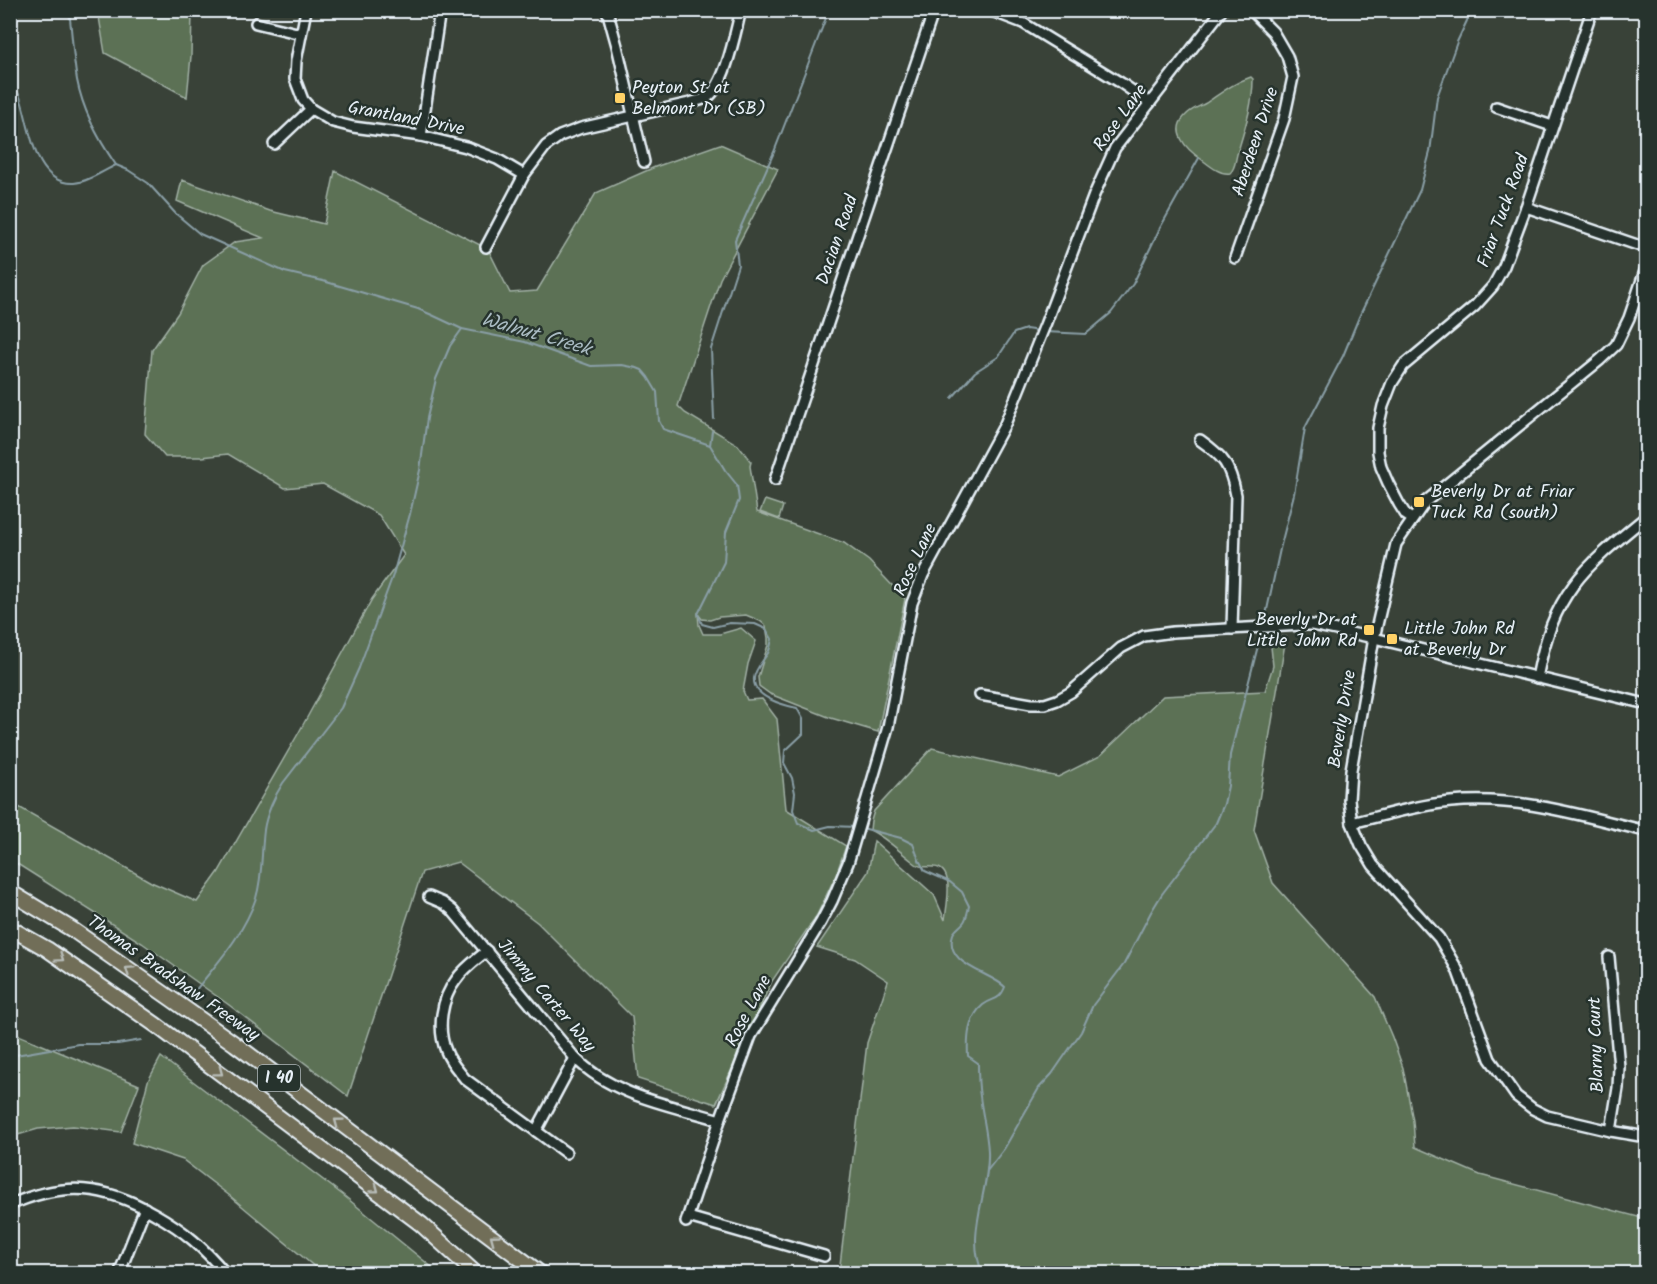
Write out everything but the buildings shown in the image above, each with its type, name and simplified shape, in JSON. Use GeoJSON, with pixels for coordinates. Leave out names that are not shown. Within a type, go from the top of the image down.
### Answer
{"type":"FeatureCollection","features":[{"type":"Feature","properties":{"kind":"highway","name":"Thomas Bradshaw Freeway"},"geometry":{"type":"LineString","coordinates":[[10,892],[73,930],[191,1013],[541,1274]]}},
{"type":"Feature","properties":{"kind":"highway","name":"I 40"},"geometry":{"type":"LineString","coordinates":[[10,928],[47,949],[184,1045],[421,1224],[476,1274]]}},
{"type":"Feature","properties":{"kind":"street"},"geometry":{"type":"LineString","coordinates":[[274,144],[311,109],[303,100],[295,78],[306,10]]}},
{"type":"Feature","properties":{"kind":"street"},"geometry":{"type":"LineString","coordinates":[[421,136],[440,10]]}},
{"type":"Feature","properties":{"kind":"street"},"geometry":{"type":"LineString","coordinates":[[607,10],[644,162]]}},
{"type":"Feature","properties":{"kind":"street"},"geometry":{"type":"LineString","coordinates":[[486,247],[524,176],[546,146],[560,136],[581,128],[706,98],[716,89],[723,75],[741,10]]}},
{"type":"Feature","properties":{"kind":"street","name":"Dacian Road"},"geometry":{"type":"LineString","coordinates":[[775,480],[934,10]]}},
{"type":"Feature","properties":{"kind":"street"},"geometry":{"type":"LineString","coordinates":[[989,10],[1023,23],[1121,82],[1150,104]]}},
{"type":"Feature","properties":{"kind":"street","name":"Rose Lane"},"geometry":{"type":"LineString","coordinates":[[823,1256],[687,1219],[751,1036],[832,901],[855,842],[888,727],[912,603],[923,574],[1005,424],[1104,170],[1115,148],[1222,10]]}},
{"type":"Feature","properties":{"kind":"street","name":"Aberdeen Drive"},"geometry":{"type":"LineString","coordinates":[[1235,258],[1284,118],[1293,77],[1287,56],[1273,33],[1251,10]]}},
{"type":"Feature","properties":{"kind":"street","name":"Friar Tuck Road"},"geometry":{"type":"LineString","coordinates":[[1412,519],[1406,515],[1388,483],[1378,452],[1378,428],[1383,406],[1392,382],[1403,366],[1474,306],[1493,286],[1526,207],[1592,10]]}},
{"type":"Feature","properties":{"kind":"street"},"geometry":{"type":"LineString","coordinates":[[256,23],[301,34]]}},
{"type":"Feature","properties":{"kind":"street"},"geometry":{"type":"LineString","coordinates":[[1496,107],[1552,126]]}},
{"type":"Feature","properties":{"kind":"street","name":"Grantland Drive"},"geometry":{"type":"LineString","coordinates":[[311,109],[333,122],[353,127],[421,136],[466,147],[497,159],[524,176]]}},
{"type":"Feature","properties":{"kind":"street"},"geometry":{"type":"LineString","coordinates":[[1526,207],[1647,248]]}},
{"type":"Feature","properties":{"kind":"street","name":"Beverly Drive"},"geometry":{"type":"LineString","coordinates":[[1647,268],[1629,318],[1616,345],[1425,502],[1396,544],[1374,638],[1349,784],[1352,823],[1361,845],[1373,865],[1439,938],[1457,969],[1491,1059],[1516,1096],[1547,1116],[1647,1137]]}},
{"type":"Feature","properties":{"kind":"street"},"geometry":{"type":"LineString","coordinates":[[1200,440],[1218,453],[1231,473],[1236,495],[1232,629]]}},
{"type":"Feature","properties":{"kind":"street"},"geometry":{"type":"LineString","coordinates":[[1537,678],[1550,626],[1574,583],[1593,561],[1647,517]]}},
{"type":"Feature","properties":{"kind":"street"},"geometry":{"type":"LineString","coordinates":[[980,695],[1024,704],[1052,702],[1071,692],[1121,648],[1137,638],[1153,634],[1312,625],[1647,704]]}},
{"type":"Feature","properties":{"kind":"street"},"geometry":{"type":"LineString","coordinates":[[1352,823],[1427,805],[1490,800],[1548,807],[1646,828]]}},
{"type":"Feature","properties":{"kind":"street","name":"Jimmy Carter Way"},"geometry":{"type":"LineString","coordinates":[[429,897],[452,910],[585,1069],[618,1088],[720,1120]]}},
{"type":"Feature","properties":{"kind":"street"},"geometry":{"type":"LineString","coordinates":[[487,951],[455,980],[445,1000],[442,1014],[442,1039],[447,1052],[465,1078],[566,1153]]}},
{"type":"Feature","properties":{"kind":"street","name":"Blarny Court"},"geometry":{"type":"LineString","coordinates":[[1609,957],[1619,1067],[1611,1131]]}},
{"type":"Feature","properties":{"kind":"street"},"geometry":{"type":"LineString","coordinates":[[536,1131],[574,1058]]}},
{"type":"Feature","properties":{"kind":"street"},"geometry":{"type":"LineString","coordinates":[[10,1205],[34,1195],[71,1189],[114,1194],[145,1208],[181,1230],[200,1245],[226,1274]]}},
{"type":"Feature","properties":{"kind":"street"},"geometry":{"type":"LineString","coordinates":[[119,1274],[145,1208]]}},
{"type":"Feature","properties":{"kind":"green space"},"geometry":{"type":"Polygon","coordinates":[[[98,11],[192,11],[187,97],[105,53],[98,11]]]}},
{"type":"Feature","properties":{"kind":"green space"},"geometry":{"type":"Polygon","coordinates":[[[1251,77],[1253,88],[1250,107],[1234,166],[1230,173],[1222,172],[1211,167],[1185,145],[1179,133],[1179,127],[1190,111],[1251,77]]]}},
{"type":"Feature","properties":{"kind":"green space"},"geometry":{"type":"Polygon","coordinates":[[[720,144],[778,169],[720,279],[678,406],[685,413],[738,445],[751,462],[757,512],[844,543],[869,561],[905,599],[878,732],[831,718],[770,694],[759,686],[758,677],[768,645],[766,626],[760,621],[746,615],[710,620],[702,619],[698,614],[703,634],[720,634],[741,628],[756,641],[748,664],[743,691],[747,700],[762,699],[777,719],[786,809],[846,846],[836,875],[817,915],[772,981],[716,1104],[638,1079],[632,1017],[538,923],[458,862],[422,872],[348,1096],[229,1005],[142,943],[11,860],[10,802],[151,882],[197,902],[218,873],[372,599],[404,555],[379,515],[323,484],[285,488],[228,454],[165,457],[145,434],[152,350],[178,313],[203,265],[235,242],[263,238],[177,201],[182,180],[270,211],[324,224],[335,171],[488,249],[510,293],[537,291],[596,193],[655,167],[720,144]]]}},
{"type":"Feature","properties":{"kind":"green space"},"geometry":{"type":"Polygon","coordinates":[[[765,500],[783,506],[779,519],[760,512],[765,500]]]}},
{"type":"Feature","properties":{"kind":"green space"},"geometry":{"type":"Polygon","coordinates":[[[1270,637],[1286,637],[1254,830],[1273,883],[1375,997],[1403,1068],[1413,1121],[1415,1147],[1480,1175],[1646,1219],[1646,1273],[839,1273],[867,1043],[888,981],[855,959],[817,947],[868,872],[874,841],[934,895],[945,920],[948,898],[947,881],[941,869],[918,865],[870,830],[874,811],[932,748],[1058,777],[1100,756],[1163,696],[1265,691],[1273,666],[1270,637]]]}},
{"type":"Feature","properties":{"kind":"green space"},"geometry":{"type":"Polygon","coordinates":[[[11,1032],[139,1085],[121,1132],[73,1126],[38,1129],[11,1137],[11,1032]]]}},
{"type":"Feature","properties":{"kind":"green space"},"geometry":{"type":"Polygon","coordinates":[[[161,1057],[343,1195],[439,1273],[322,1273],[183,1160],[132,1143],[148,1081],[161,1057]]]}},
{"type":"Feature","properties":{"kind":"waterway"},"geometry":{"type":"LineString","coordinates":[[69,10],[74,63],[83,103],[103,145],[116,165]]}},
{"type":"Feature","properties":{"kind":"waterway"},"geometry":{"type":"LineString","coordinates":[[714,419],[711,349],[738,265],[735,240],[774,152],[829,10]]}},
{"type":"Feature","properties":{"kind":"waterway"},"geometry":{"type":"LineString","coordinates":[[1264,624],[1294,494],[1305,428],[1343,356],[1359,317],[1420,190],[1430,152],[1437,97],[1457,42],[1472,10]]}},
{"type":"Feature","properties":{"kind":"waterway","name":"Walnut Creek"},"geometry":{"type":"LineString","coordinates":[[10,79],[20,97],[36,152],[50,175],[61,181],[74,183],[116,165]]}},
{"type":"Feature","properties":{"kind":"waterway"},"geometry":{"type":"LineString","coordinates":[[1045,332],[1086,334],[1111,313],[1133,284],[1160,228],[1199,158]]}},
{"type":"Feature","properties":{"kind":"waterway","name":"Walnut Creek"},"geometry":{"type":"LineString","coordinates":[[116,165],[148,183],[175,213],[200,234],[285,272],[418,309],[462,329],[525,342],[591,366],[622,365],[642,370],[657,392],[659,421],[663,429],[710,445],[737,485],[739,500],[726,532],[724,562],[698,614],[702,624],[713,627],[730,623],[755,624],[766,629],[772,641],[768,653],[756,671],[755,685],[763,695],[770,699],[797,708],[803,719],[803,734],[785,751],[784,763],[792,778],[795,793],[793,810],[798,823],[814,830],[830,826],[856,827]]}},
{"type":"Feature","properties":{"kind":"waterway"},"geometry":{"type":"LineString","coordinates":[[195,991],[230,947],[251,911],[260,881],[265,824],[277,793],[341,708],[359,668],[393,575],[410,514],[436,379],[450,346],[462,329]]}},
{"type":"Feature","properties":{"kind":"waterway"},"geometry":{"type":"LineString","coordinates":[[952,398],[975,372],[998,357],[1014,333],[1026,329],[1039,331]]}},
{"type":"Feature","properties":{"kind":"waterway"},"geometry":{"type":"LineString","coordinates":[[710,445],[712,431]]}},
{"type":"Feature","properties":{"kind":"waterway"},"geometry":{"type":"LineString","coordinates":[[987,1171],[1004,1149],[1039,1088],[1052,1074],[1081,1032],[1093,1005],[1124,964],[1162,894],[1216,823],[1224,804],[1230,755],[1262,630]]}},
{"type":"Feature","properties":{"kind":"waterway","name":"Walnut Creek"},"geometry":{"type":"LineString","coordinates":[[862,828],[901,838],[913,844],[925,871],[950,882],[962,892],[969,906],[964,922],[953,934],[952,945],[955,953],[961,960],[1005,987],[998,997],[978,1010],[971,1022],[968,1042],[968,1056],[978,1063],[979,1088],[988,1151],[988,1167],[976,1243],[983,1274]]}},
{"type":"Feature","properties":{"kind":"waterway"},"geometry":{"type":"LineString","coordinates":[[10,1056],[78,1044],[118,1044],[141,1040]]}},
{"type":"Feature","properties":{"kind":"place","name":"Peyton St at Belmont Dr (SB)"},"geometry":{"type":"Point","coordinates":[620,98]}},
{"type":"Feature","properties":{"kind":"place","name":"Beverly Dr at Friar Tuck Rd (south)"},"geometry":{"type":"Point","coordinates":[1419,502]}},
{"type":"Feature","properties":{"kind":"place","name":"Beverly Dr at Little John Rd"},"geometry":{"type":"Point","coordinates":[1369,630]}},
{"type":"Feature","properties":{"kind":"place","name":"Little John Rd at Beverly Dr"},"geometry":{"type":"Point","coordinates":[1392,639]}}]}
